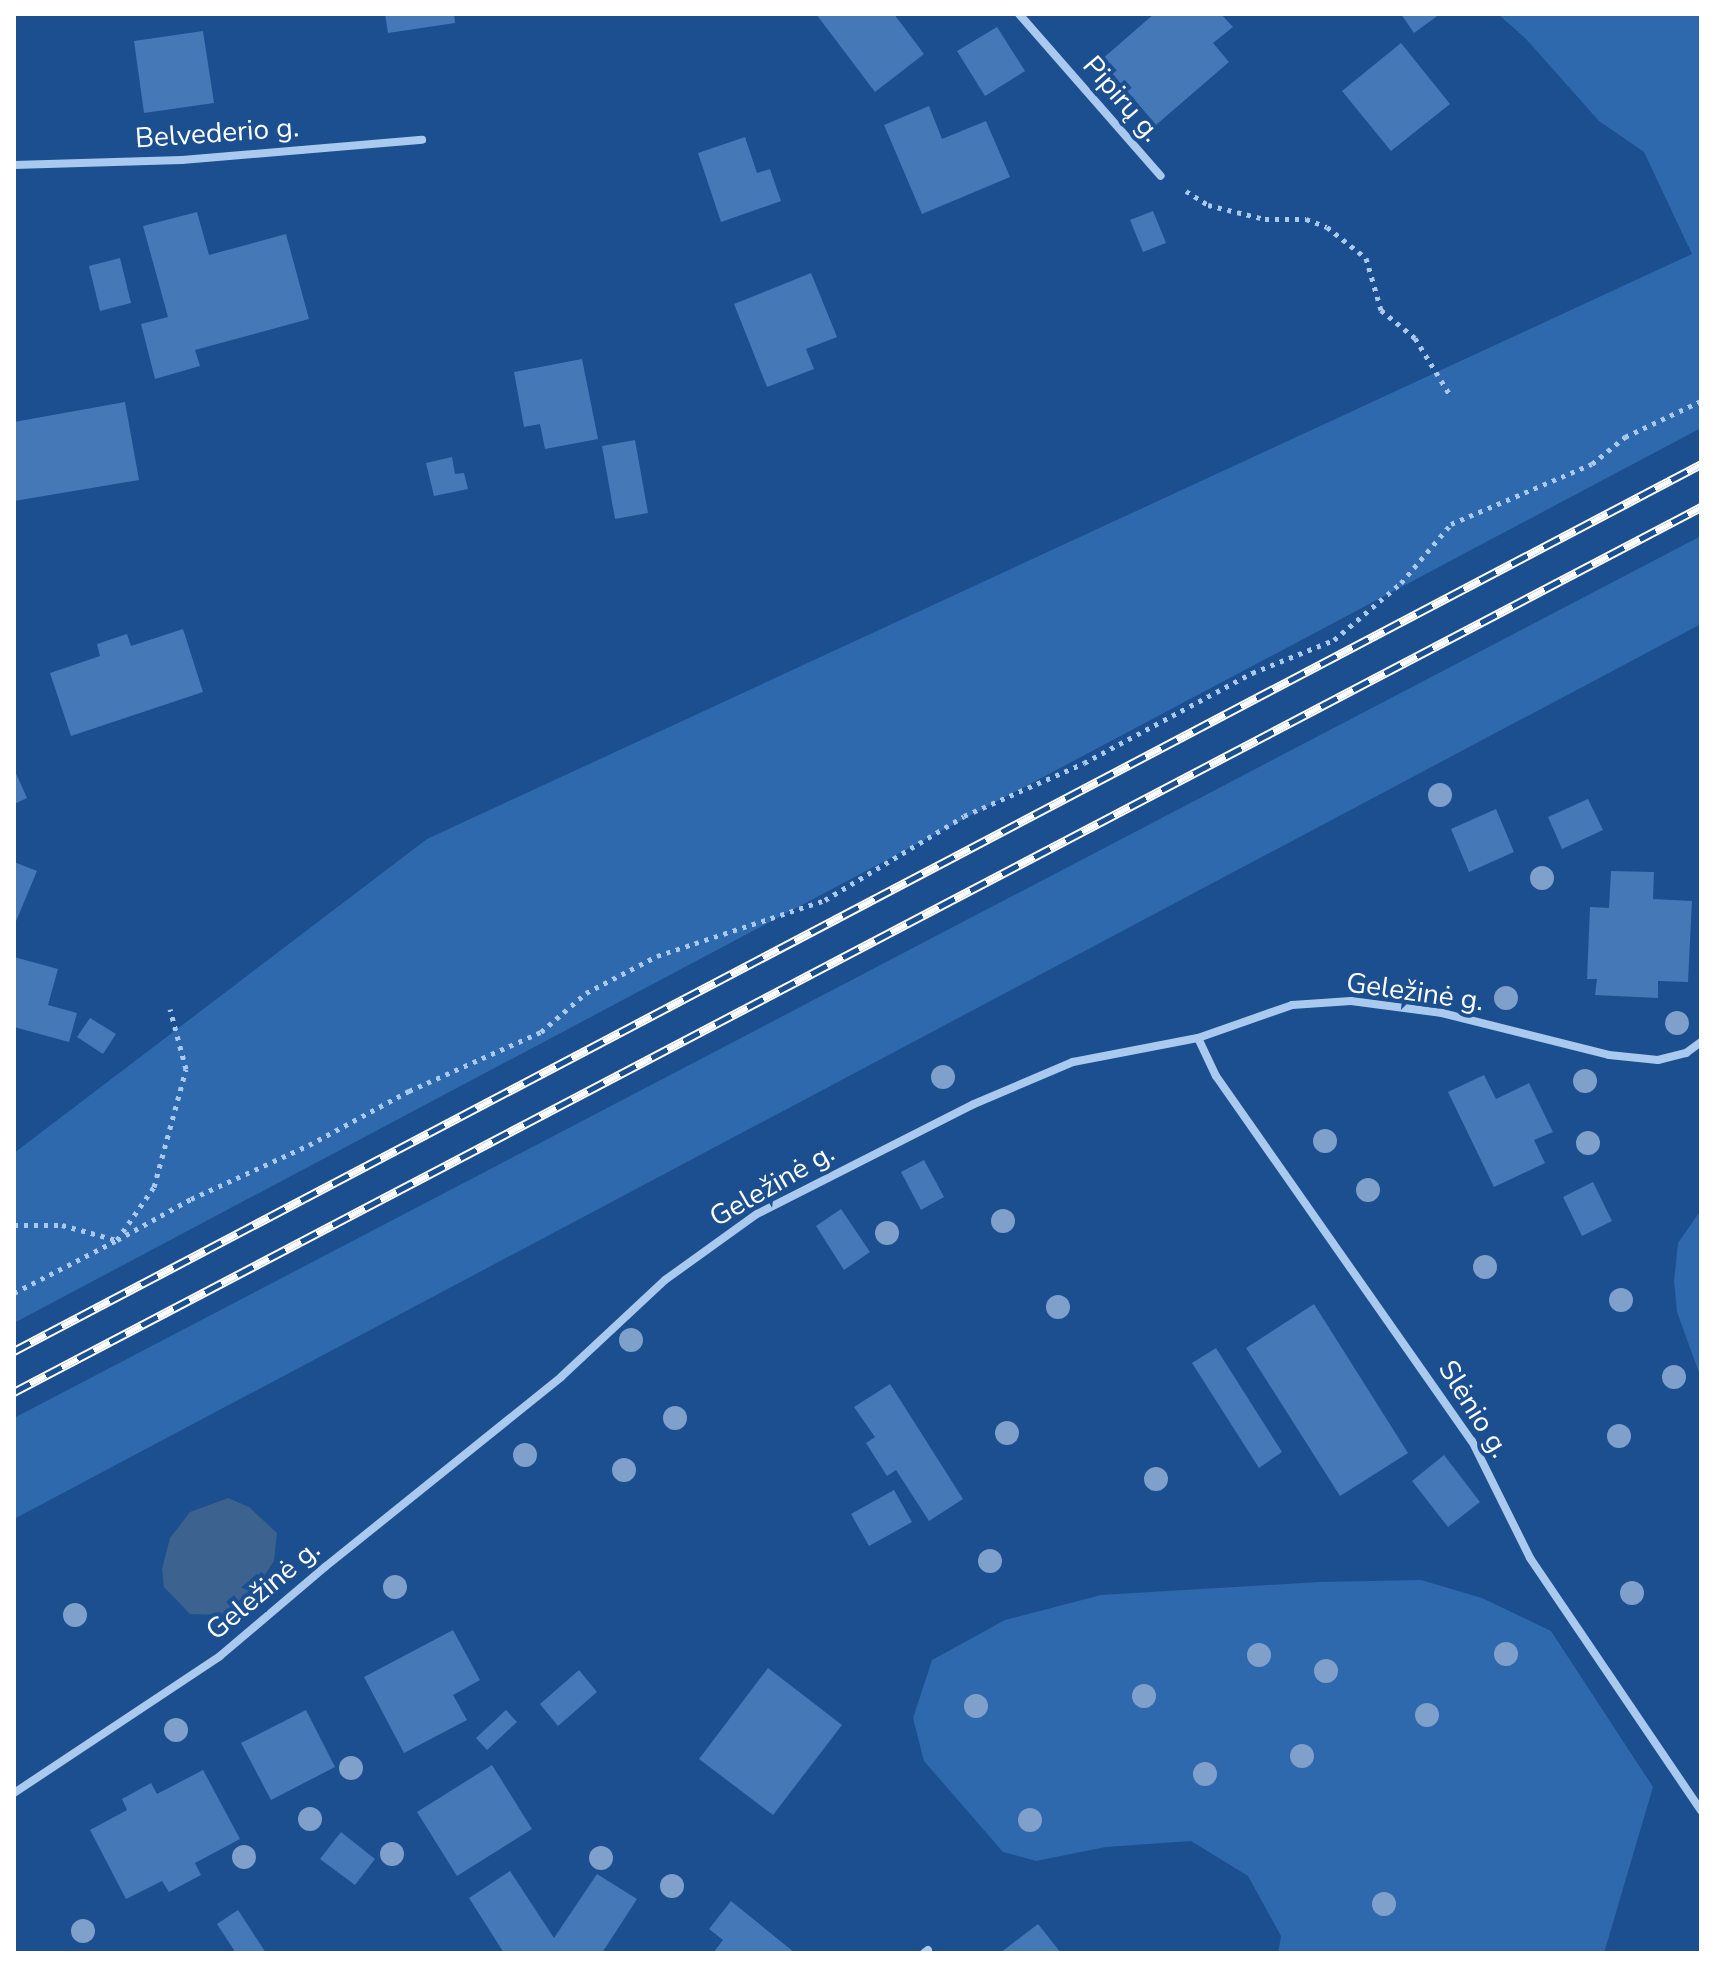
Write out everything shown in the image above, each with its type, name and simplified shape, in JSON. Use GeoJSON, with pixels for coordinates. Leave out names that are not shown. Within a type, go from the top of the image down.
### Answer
{"type":"FeatureCollection","features":[{"type":"Feature","properties":{"kind":"street","name":"Pipirų g."},"geometry":{"type":"LineString","coordinates":[[1019,14],[1161,176]]}},
{"type":"Feature","properties":{"kind":"street","name":"Belvederio g."},"geometry":{"type":"LineString","coordinates":[[14,165],[182,160],[422,140]]}},
{"type":"Feature","properties":{"kind":"street","name":"Geležinė g."},"geometry":{"type":"LineString","coordinates":[[14,1793],[220,1656],[561,1377],[665,1280],[757,1214],[961,1110],[1073,1062],[1198,1038],[1292,1005],[1351,1001],[1442,1013],[1609,1055],[1658,1060],[1686,1053],[1701,1042]]}},
{"type":"Feature","properties":{"kind":"street","name":"Slėnio g."},"geometry":{"type":"LineString","coordinates":[[1198,1038],[1216,1076],[1472,1441],[1530,1558],[1701,1811]]}},
{"type":"Feature","properties":{"kind":"path"},"geometry":{"type":"LineString","coordinates":[[1161,176],[1208,205],[1265,219],[1306,219],[1327,227],[1366,258],[1381,310],[1415,338],[1450,395]]}},
{"type":"Feature","properties":{"kind":"path"},"geometry":{"type":"LineString","coordinates":[[14,1293],[191,1199],[309,1145],[409,1091],[541,1032],[586,993],[657,956],[825,900],[964,816],[1084,763],[1252,673],[1334,640],[1401,583],[1451,524],[1592,464],[1625,437],[1701,401]]}},
{"type":"Feature","properties":{"kind":"path"},"geometry":{"type":"LineString","coordinates":[[117,1240],[154,1187],[186,1069],[170,1009]]}},
{"type":"Feature","properties":{"kind":"path"},"geometry":{"type":"LineString","coordinates":[[14,1225],[62,1225],[117,1240]]}},
{"type":"Feature","properties":{"kind":"shaded area"},"geometry":{"type":"Polygon","coordinates":[[[1498,14],[1701,14],[1701,428],[14,1323],[14,1153],[427,839],[1692,254],[1644,152],[1599,121],[1527,40],[1498,14]]]}},
{"type":"Feature","properties":{"kind":"shaded area"},"geometry":{"type":"Polygon","coordinates":[[[1701,536],[1701,624],[14,1519],[14,1418],[1701,536]]]}},
{"type":"Feature","properties":{"kind":"shaded area"},"geometry":{"type":"Polygon","coordinates":[[[1701,1210],[1701,1378],[1677,1312],[1674,1281],[1678,1243],[1701,1210]]]}},
{"type":"Feature","properties":{"kind":"shaded area"},"geometry":{"type":"Polygon","coordinates":[[[228,1498],[249,1507],[277,1533],[274,1561],[258,1585],[221,1615],[190,1614],[164,1587],[162,1569],[170,1538],[190,1512],[228,1498]]]}},
{"type":"Feature","properties":{"kind":"shaded area"},"geometry":{"type":"Polygon","coordinates":[[[1421,1580],[1482,1598],[1551,1631],[1653,1787],[1604,1953],[1278,1953],[1281,1936],[1248,1876],[1191,1841],[1106,1847],[1036,1861],[1003,1852],[924,1761],[913,1718],[932,1660],[1005,1620],[1101,1595],[1319,1582],[1421,1580]]]}},
{"type":"Feature","properties":{"kind":"building"},"geometry":{"type":"Polygon","coordinates":[[[385,14],[454,14],[455,23],[388,33],[385,14]]]}},
{"type":"Feature","properties":{"kind":"building"},"geometry":{"type":"Polygon","coordinates":[[[816,14],[894,14],[924,54],[875,92],[816,14]]]}},
{"type":"Feature","properties":{"kind":"building"},"geometry":{"type":"Polygon","coordinates":[[[1154,14],[1221,14],[1233,27],[1213,43],[1229,62],[1156,125],[1101,60],[1154,14]]]}},
{"type":"Feature","properties":{"kind":"building"},"geometry":{"type":"Polygon","coordinates":[[[1401,14],[1440,14],[1414,33],[1401,14]]]}},
{"type":"Feature","properties":{"kind":"building"},"geometry":{"type":"Polygon","coordinates":[[[997,27],[1025,71],[985,96],[957,51],[997,27]]]}},
{"type":"Feature","properties":{"kind":"building"},"geometry":{"type":"Polygon","coordinates":[[[203,31],[214,103],[144,113],[134,41],[203,31]]]}},
{"type":"Feature","properties":{"kind":"building"},"geometry":{"type":"Polygon","coordinates":[[[1401,43],[1450,104],[1391,151],[1342,91],[1401,43]]]}},
{"type":"Feature","properties":{"kind":"building"},"geometry":{"type":"Polygon","coordinates":[[[929,106],[942,139],[986,121],[1010,177],[922,214],[884,125],[929,106]]]}},
{"type":"Feature","properties":{"kind":"building"},"geometry":{"type":"Polygon","coordinates":[[[745,137],[757,173],[770,169],[781,201],[721,222],[698,153],[745,137]]]}},
{"type":"Feature","properties":{"kind":"building"},"geometry":{"type":"Polygon","coordinates":[[[1153,211],[1166,243],[1143,252],[1130,220],[1153,211]]]}},
{"type":"Feature","properties":{"kind":"building"},"geometry":{"type":"Polygon","coordinates":[[[197,212],[209,255],[286,234],[309,319],[195,350],[200,366],[155,379],[141,324],[168,317],[143,226],[197,212]]]}},
{"type":"Feature","properties":{"kind":"building"},"geometry":{"type":"Polygon","coordinates":[[[120,258],[131,303],[100,311],[89,266],[120,258]]]}},
{"type":"Feature","properties":{"kind":"building"},"geometry":{"type":"Polygon","coordinates":[[[811,273],[837,337],[806,349],[814,369],[767,387],[734,304],[811,273]]]}},
{"type":"Feature","properties":{"kind":"building"},"geometry":{"type":"Polygon","coordinates":[[[582,359],[598,439],[545,449],[540,424],[524,427],[514,372],[582,359]]]}},
{"type":"Feature","properties":{"kind":"building"},"geometry":{"type":"Polygon","coordinates":[[[125,402],[139,480],[14,501],[14,422],[125,402]]]}},
{"type":"Feature","properties":{"kind":"building"},"geometry":{"type":"Polygon","coordinates":[[[635,440],[648,513],[615,519],[602,446],[635,440]]]}},
{"type":"Feature","properties":{"kind":"building"},"geometry":{"type":"Polygon","coordinates":[[[452,457],[455,474],[464,473],[468,489],[434,496],[426,463],[452,457]]]}},
{"type":"Feature","properties":{"kind":"building"},"geometry":{"type":"Polygon","coordinates":[[[183,629],[203,692],[71,736],[50,673],[100,656],[97,644],[127,634],[131,646],[183,629]]]}},
{"type":"Feature","properties":{"kind":"building"},"geometry":{"type":"Polygon","coordinates":[[[14,769],[27,798],[14,804],[14,769]]]}},
{"type":"Feature","properties":{"kind":"building"},"geometry":{"type":"Polygon","coordinates":[[[1588,799],[1603,830],[1562,849],[1548,817],[1588,799]]]}},
{"type":"Feature","properties":{"kind":"building"},"geometry":{"type":"Polygon","coordinates":[[[1496,809],[1514,852],[1469,872],[1451,829],[1496,809]]]}},
{"type":"Feature","properties":{"kind":"building"},"geometry":{"type":"Polygon","coordinates":[[[14,862],[37,871],[14,926],[14,862]]]}},
{"type":"Feature","properties":{"kind":"building"},"geometry":{"type":"Polygon","coordinates":[[[1611,871],[1654,872],[1653,899],[1692,901],[1688,982],[1658,981],[1658,998],[1595,995],[1597,979],[1587,979],[1590,907],[1609,908],[1611,871]]]}},
{"type":"Feature","properties":{"kind":"building"},"geometry":{"type":"Polygon","coordinates":[[[14,957],[58,969],[48,1005],[77,1013],[69,1042],[14,1027],[14,957]]]}},
{"type":"Feature","properties":{"kind":"building"},"geometry":{"type":"Polygon","coordinates":[[[90,1018],[116,1034],[103,1054],[77,1037],[90,1018]]]}},
{"type":"Feature","properties":{"kind":"building"},"geometry":{"type":"Polygon","coordinates":[[[1484,1075],[1496,1099],[1529,1083],[1553,1132],[1534,1140],[1545,1163],[1494,1187],[1448,1092],[1484,1075]]]}},
{"type":"Feature","properties":{"kind":"building"},"geometry":{"type":"Polygon","coordinates":[[[924,1160],[944,1197],[921,1210],[901,1172],[924,1160]]]}},
{"type":"Feature","properties":{"kind":"building"},"geometry":{"type":"Polygon","coordinates":[[[1593,1182],[1612,1221],[1582,1236],[1563,1197],[1593,1182]]]}},
{"type":"Feature","properties":{"kind":"building"},"geometry":{"type":"Polygon","coordinates":[[[841,1209],[870,1252],[844,1270],[816,1226],[841,1209]]]}},
{"type":"Feature","properties":{"kind":"building"},"geometry":{"type":"Polygon","coordinates":[[[1314,1304],[1408,1453],[1340,1496],[1246,1348],[1314,1304]]]}},
{"type":"Feature","properties":{"kind":"building"},"geometry":{"type":"Polygon","coordinates":[[[1216,1348],[1282,1452],[1259,1468],[1192,1363],[1216,1348]]]}},
{"type":"Feature","properties":{"kind":"building"},"geometry":{"type":"Polygon","coordinates":[[[890,1384],[963,1499],[929,1521],[896,1470],[887,1476],[866,1443],[875,1437],[854,1407],[890,1384]]]}},
{"type":"Feature","properties":{"kind":"building"},"geometry":{"type":"Polygon","coordinates":[[[1444,1455],[1480,1502],[1448,1527],[1412,1481],[1444,1455]]]}},
{"type":"Feature","properties":{"kind":"building"},"geometry":{"type":"Polygon","coordinates":[[[894,1490],[912,1522],[869,1546],[851,1514],[894,1490]]]}},
{"type":"Feature","properties":{"kind":"building"},"geometry":{"type":"Polygon","coordinates":[[[453,1630],[480,1680],[453,1695],[467,1720],[404,1753],[364,1677],[453,1630]]]}},
{"type":"Feature","properties":{"kind":"building"},"geometry":{"type":"Polygon","coordinates":[[[768,1668],[842,1725],[773,1815],[699,1759],[768,1668]]]}},
{"type":"Feature","properties":{"kind":"building"},"geometry":{"type":"Polygon","coordinates":[[[579,1670],[597,1692],[558,1726],[540,1704],[579,1670]]]}},
{"type":"Feature","properties":{"kind":"building"},"geometry":{"type":"Polygon","coordinates":[[[306,1710],[335,1767],[271,1800],[241,1743],[306,1710]]]}},
{"type":"Feature","properties":{"kind":"building"},"geometry":{"type":"Polygon","coordinates":[[[506,1710],[517,1722],[487,1750],[476,1738],[506,1710]]]}},
{"type":"Feature","properties":{"kind":"building"},"geometry":{"type":"Polygon","coordinates":[[[492,1765],[532,1829],[457,1876],[417,1812],[492,1765]]]}},
{"type":"Feature","properties":{"kind":"building"},"geometry":{"type":"Polygon","coordinates":[[[203,1770],[240,1839],[195,1863],[201,1875],[169,1892],[162,1881],[126,1899],[90,1830],[127,1810],[122,1799],[151,1783],[157,1794],[203,1770]]]}},
{"type":"Feature","properties":{"kind":"building"},"geometry":{"type":"Polygon","coordinates":[[[341,1832],[375,1859],[355,1885],[320,1859],[341,1832]]]}},
{"type":"Feature","properties":{"kind":"building"},"geometry":{"type":"Polygon","coordinates":[[[510,1871],[554,1938],[597,1874],[637,1899],[602,1953],[504,1953],[469,1898],[510,1871]]]}},
{"type":"Feature","properties":{"kind":"building"},"geometry":{"type":"Polygon","coordinates":[[[731,1901],[795,1953],[713,1953],[723,1940],[709,1929],[731,1901]]]}},
{"type":"Feature","properties":{"kind":"building"},"geometry":{"type":"Polygon","coordinates":[[[238,1910],[266,1953],[231,1953],[234,1950],[217,1924],[238,1910]]]}},
{"type":"Feature","properties":{"kind":"building"},"geometry":{"type":"Polygon","coordinates":[[[1038,1924],[1061,1953],[1000,1953],[1038,1924]]]}},
{"type":"Feature","properties":{"kind":"railway"},"geometry":{"type":"LineString","coordinates":[[14,1351],[1701,464]]}},
{"type":"Feature","properties":{"kind":"railway"},"geometry":{"type":"LineString","coordinates":[[14,1392],[1701,507]]}}]}
